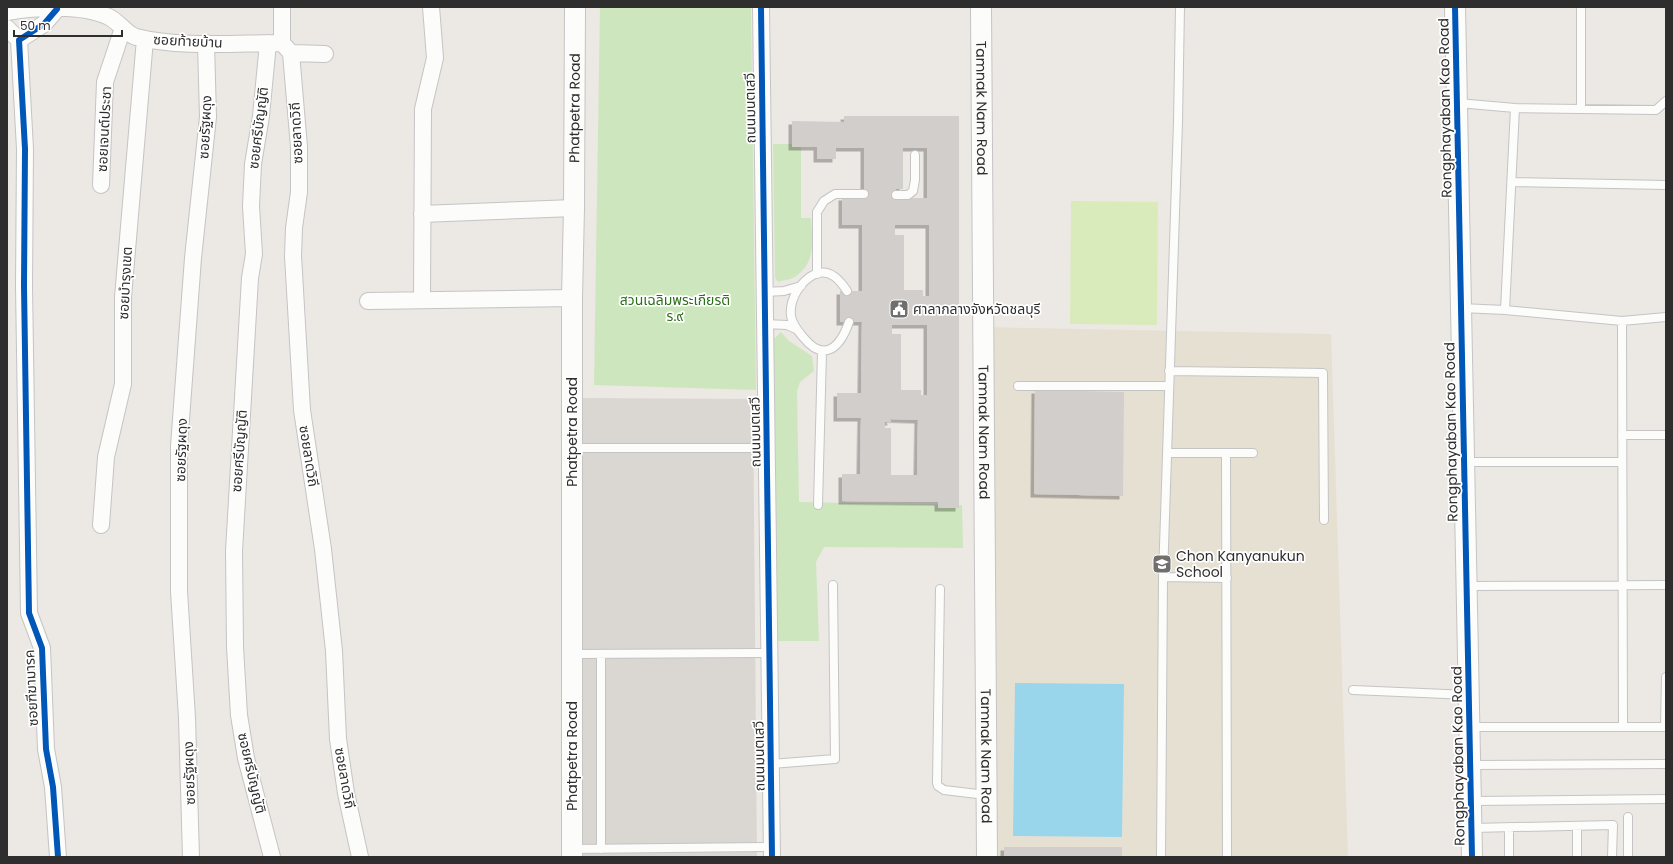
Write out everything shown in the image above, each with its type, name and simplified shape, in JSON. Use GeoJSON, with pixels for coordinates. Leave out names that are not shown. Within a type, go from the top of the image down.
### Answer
{"type":"FeatureCollection","features":[{"type":"Feature","properties":{"kind":"street","name":"ซอยลาดวิถี"},"geometry":{"type":"LineString","coordinates":[[282,7],[280,46],[299,146],[299,192],[294,228],[293,256],[302,410],[323,549],[334,651],[338,739],[346,793],[360,857]]}},
{"type":"Feature","properties":{"kind":"street"},"geometry":{"type":"LineString","coordinates":[[422,299],[423,109],[436,58],[431,7]]}},
{"type":"Feature","properties":{"kind":"street","name":"Phatpetra Road"},"geometry":{"type":"LineString","coordinates":[[572,853],[572,298],[575,7]]}},
{"type":"Feature","properties":{"kind":"street","name":"ถนนมนตเสวี"},"geometry":{"type":"LineString","coordinates":[[761,7],[772,852]]}},
{"type":"Feature","properties":{"kind":"street","name":"Tamnak Nam Road"},"geometry":{"type":"LineString","coordinates":[[981,7],[987,857]]}},
{"type":"Feature","properties":{"kind":"street"},"geometry":{"type":"LineString","coordinates":[[1455,15],[1469,7]]}},
{"type":"Feature","properties":{"kind":"street"},"geometry":{"type":"LineString","coordinates":[[7,28],[19,40],[44,24],[57,9]]}},
{"type":"Feature","properties":{"kind":"street","name":"ซอยท้ายบ้าน"},"geometry":{"type":"LineString","coordinates":[[7,12],[21,10],[84,9],[110,18],[134,36],[145,39],[157,41],[280,46],[325,54]]}},
{"type":"Feature","properties":{"kind":"street","name":"Rongphayaban Kao Road"},"geometry":{"type":"LineString","coordinates":[[1455,15],[1472,857]]}},
{"type":"Feature","properties":{"kind":"street","name":"ซอยเจนต์ประชา"},"geometry":{"type":"LineString","coordinates":[[101,185],[105,82],[124,28]]}},
{"type":"Feature","properties":{"kind":"street","name":"ซอยบำรุงเขต"},"geometry":{"type":"LineString","coordinates":[[101,526],[106,457],[123,384],[123,297],[145,39]]}},
{"type":"Feature","properties":{"kind":"street","name":"ซอยฑีฆามารค"},"geometry":{"type":"LineString","coordinates":[[19,40],[25,149],[24,286],[29,613],[42,648],[46,749],[53,787],[58,857]]}},
{"type":"Feature","properties":{"kind":"street","name":"ซอยรัฐผดุง"},"geometry":{"type":"LineString","coordinates":[[191,857],[187,718],[179,591],[179,446],[193,258],[208,117],[206,43]]}},
{"type":"Feature","properties":{"kind":"street","name":"ซอยศรีบัญญัติ"},"geometry":{"type":"LineString","coordinates":[[272,857],[246,758],[239,715],[235,647],[234,551],[250,278],[254,254],[251,206],[253,164],[261,116],[280,46]]}},
{"type":"Feature","properties":{"kind":"street"},"geometry":{"type":"LineString","coordinates":[[422,214],[574,208]]}},
{"type":"Feature","properties":{"kind":"street"},"geometry":{"type":"LineString","coordinates":[[368,301],[422,299],[572,298]]}},
{"type":"Feature","properties":{"kind":"lane"},"geometry":{"type":"LineString","coordinates":[[1161,857],[1163,577],[1178,122],[1180,7]]}},
{"type":"Feature","properties":{"kind":"lane"},"geometry":{"type":"LineString","coordinates":[[1581,7],[1581,108]]}},
{"type":"Feature","properties":{"kind":"lane"},"geometry":{"type":"LineString","coordinates":[[1457,103],[1515,108],[1656,110],[1666,101]]}},
{"type":"Feature","properties":{"kind":"lane"},"geometry":{"type":"LineString","coordinates":[[1505,310],[1515,108]]}},
{"type":"Feature","properties":{"kind":"lane"},"geometry":{"type":"LineString","coordinates":[[896,195],[908,195],[913,191],[915,180],[915,155]]}},
{"type":"Feature","properties":{"kind":"lane"},"geometry":{"type":"LineString","coordinates":[[1512,182],[1666,185]]}},
{"type":"Feature","properties":{"kind":"lane"},"geometry":{"type":"LineString","coordinates":[[817,274],[817,212],[824,201],[835,194],[864,194]]}},
{"type":"Feature","properties":{"kind":"lane"},"geometry":{"type":"LineString","coordinates":[[847,291],[841,282],[833,275],[825,272],[817,274],[809,278],[801,286],[791,302],[791,318],[796,329],[806,341],[822,352],[830,350],[837,345],[845,334],[849,322]]}},
{"type":"Feature","properties":{"kind":"lane"},"geometry":{"type":"LineString","coordinates":[[765,292],[784,291],[801,286]]}},
{"type":"Feature","properties":{"kind":"lane"},"geometry":{"type":"LineString","coordinates":[[1461,308],[1505,310],[1622,321],[1666,317]]}},
{"type":"Feature","properties":{"kind":"lane"},"geometry":{"type":"LineString","coordinates":[[1622,321],[1623,727]]}},
{"type":"Feature","properties":{"kind":"lane"},"geometry":{"type":"LineString","coordinates":[[765,324],[787,325],[796,329]]}},
{"type":"Feature","properties":{"kind":"lane"},"geometry":{"type":"LineString","coordinates":[[818,504],[822,352]]}},
{"type":"Feature","properties":{"kind":"lane"},"geometry":{"type":"LineString","coordinates":[[1169,371],[1323,373],[1324,520]]}},
{"type":"Feature","properties":{"kind":"lane"},"geometry":{"type":"LineString","coordinates":[[1018,386],[1169,386]]}},
{"type":"Feature","properties":{"kind":"lane"},"geometry":{"type":"LineString","coordinates":[[1622,435],[1666,435]]}},
{"type":"Feature","properties":{"kind":"lane"},"geometry":{"type":"LineString","coordinates":[[572,448],[767,448]]}},
{"type":"Feature","properties":{"kind":"lane"},"geometry":{"type":"LineString","coordinates":[[1166,453],[1253,453]]}},
{"type":"Feature","properties":{"kind":"lane"},"geometry":{"type":"LineString","coordinates":[[1226,453],[1227,857]]}},
{"type":"Feature","properties":{"kind":"lane"},"geometry":{"type":"LineString","coordinates":[[1464,462],[1622,462]]}},
{"type":"Feature","properties":{"kind":"lane"},"geometry":{"type":"LineString","coordinates":[[1163,577],[1227,578]]}},
{"type":"Feature","properties":{"kind":"lane"},"geometry":{"type":"LineString","coordinates":[[771,764],[835,759],[833,585]]}},
{"type":"Feature","properties":{"kind":"lane"},"geometry":{"type":"LineString","coordinates":[[1466,586],[1666,585]]}},
{"type":"Feature","properties":{"kind":"lane"},"geometry":{"type":"LineString","coordinates":[[940,589],[937,783],[938,786],[944,790],[987,795]]}},
{"type":"Feature","properties":{"kind":"lane"},"geometry":{"type":"LineString","coordinates":[[572,654],[769,653]]}},
{"type":"Feature","properties":{"kind":"lane"},"geometry":{"type":"LineString","coordinates":[[601,654],[601,848]]}},
{"type":"Feature","properties":{"kind":"lane"},"geometry":{"type":"LineString","coordinates":[[1469,727],[1665,727],[1666,677]]}},
{"type":"Feature","properties":{"kind":"lane"},"geometry":{"type":"LineString","coordinates":[[1353,690],[1469,695]]}},
{"type":"Feature","properties":{"kind":"lane"},"geometry":{"type":"LineString","coordinates":[[1470,765],[1666,764]]}},
{"type":"Feature","properties":{"kind":"lane"},"geometry":{"type":"LineString","coordinates":[[1471,801],[1666,799]]}},
{"type":"Feature","properties":{"kind":"lane"},"geometry":{"type":"LineString","coordinates":[[1628,817],[1628,857]]}},
{"type":"Feature","properties":{"kind":"lane"},"geometry":{"type":"LineString","coordinates":[[1471,828],[1613,825],[1612,857]]}},
{"type":"Feature","properties":{"kind":"lane"},"geometry":{"type":"LineString","coordinates":[[1577,826],[1577,857]]}},
{"type":"Feature","properties":{"kind":"lane"},"geometry":{"type":"LineString","coordinates":[[1509,827],[1509,857]]}},
{"type":"Feature","properties":{"kind":"lane"},"geometry":{"type":"LineString","coordinates":[[572,853],[601,848],[772,852]]}},
{"type":"Feature","properties":{"kind":"shaded area","name":"Chon Kanyanukun School"},"geometry":{"type":"Polygon","coordinates":[[[984,327],[1331,334],[1348,857],[987,857],[984,327]]]}},
{"type":"Feature","properties":{"kind":"shaded area"},"geometry":{"type":"Polygon","coordinates":[[[576,398],[753,399],[757,857],[577,857],[576,398]]]}},
{"type":"Feature","properties":{"kind":"green space","name":"สวนเฉลิมพระเกียรติ ร.๙"},"geometry":{"type":"Polygon","coordinates":[[[600,7],[751,7],[756,390],[594,385],[600,7]]]}},
{"type":"Feature","properties":{"kind":"green space"},"geometry":{"type":"Polygon","coordinates":[[[773,144],[801,144],[801,218],[811,218],[812,235],[810,259],[806,266],[793,278],[778,282],[775,278],[773,144]]]}},
{"type":"Feature","properties":{"kind":"green space"},"geometry":{"type":"Polygon","coordinates":[[[1071,201],[1158,202],[1157,325],[1070,324],[1071,201]]]}},
{"type":"Feature","properties":{"kind":"green space"},"geometry":{"type":"Polygon","coordinates":[[[781,332],[789,341],[812,356],[814,371],[800,382],[797,391],[799,502],[962,505],[963,548],[824,547],[816,562],[819,641],[778,641],[774,339],[781,332]]]}},
{"type":"Feature","properties":{"kind":"water"},"geometry":{"type":"Polygon","coordinates":[[[1015,683],[1124,684],[1122,837],[1013,836],[1015,683]]]}},
{"type":"Feature","properties":{"kind":"building","name":"ศาลากลางจังหวัดชลบุรี"},"geometry":{"type":"Polygon","coordinates":[[[844,116],[959,116],[959,508],[938,508],[938,502],[842,501],[842,474],[860,474],[861,418],[837,418],[837,393],[861,393],[862,322],[840,322],[840,291],[862,291],[862,225],[842,225],[842,197],[864,197],[864,148],[836,148],[836,159],[817,159],[817,147],[792,147],[792,121],[844,122],[844,116]],[[903,148],[903,189],[896,189],[896,198],[927,198],[927,148],[903,148]],[[895,225],[895,235],[904,235],[904,290],[923,290],[923,296],[929,296],[929,225],[895,225]],[[892,325],[892,334],[901,334],[901,390],[921,390],[921,395],[927,395],[927,325],[892,325]],[[890,419],[891,422],[885,422],[885,428],[891,428],[891,475],[917,475],[918,420],[890,419]]]}},
{"type":"Feature","properties":{"kind":"building"},"geometry":{"type":"Polygon","coordinates":[[[1035,390],[1124,392],[1123,496],[1034,494],[1035,390]]]}},
{"type":"Feature","properties":{"kind":"building"},"geometry":{"type":"Polygon","coordinates":[[[1004,847],[1122,847],[1122,857],[1004,857],[1004,847]]]}},
{"type":"Feature","properties":{"kind":"cycle path"},"geometry":{"type":"LineString","coordinates":[[761,7],[772,857]]}},
{"type":"Feature","properties":{"kind":"cycle path"},"geometry":{"type":"LineString","coordinates":[[1455,7],[1472,857]]}},
{"type":"Feature","properties":{"kind":"cycle path"},"geometry":{"type":"LineString","coordinates":[[57,9],[44,24],[19,40],[25,149],[24,286],[29,613],[42,648],[46,749],[53,787],[58,857]]}},
{"type":"Feature","properties":{"kind":"place","name":"ศาลากลางจังหวัดชลบุรี"},"geometry":{"type":"Point","coordinates":[899,309]}},
{"type":"Feature","properties":{"kind":"place","name":"Chon Kanyanukun School"},"geometry":{"type":"Point","coordinates":[1162,564]}}]}
